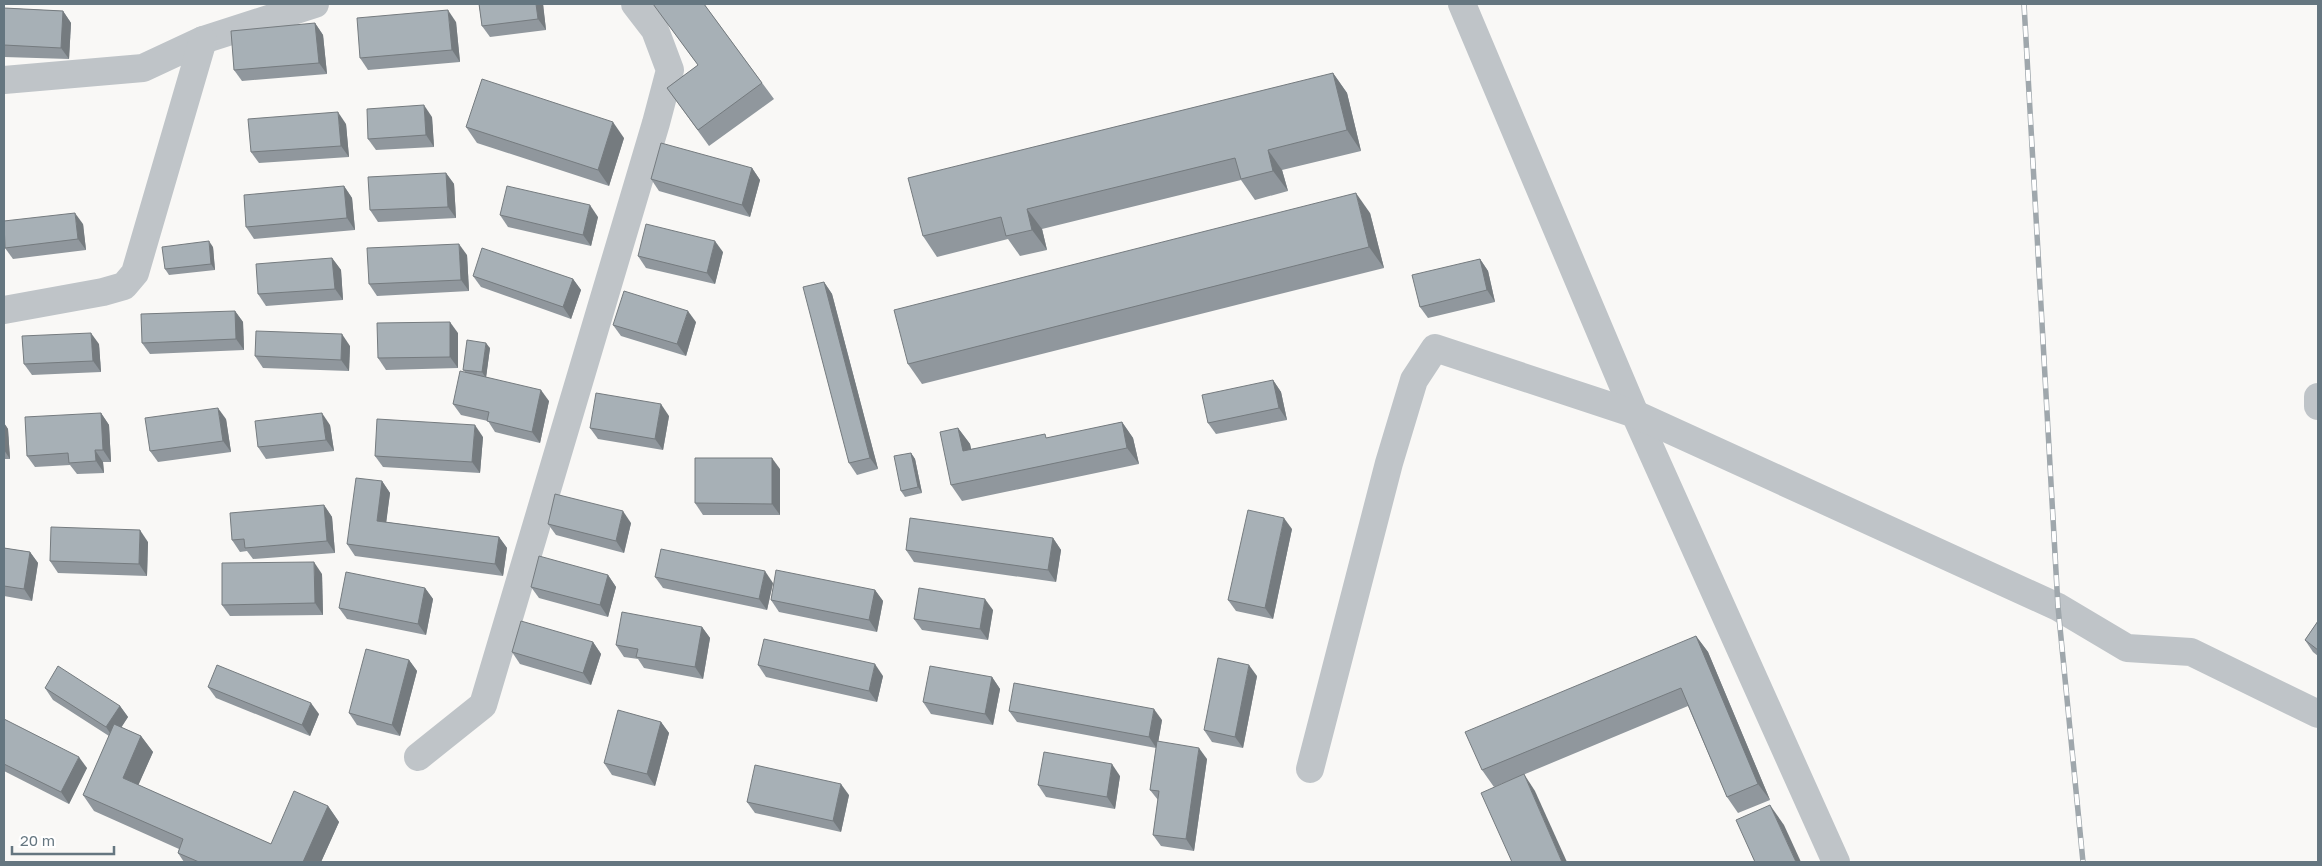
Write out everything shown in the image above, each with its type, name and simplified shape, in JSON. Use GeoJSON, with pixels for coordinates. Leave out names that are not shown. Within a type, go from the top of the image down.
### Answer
{"type":"FeatureCollection","features":[{"type":"Feature","properties":{"kind":"street"},"geometry":{"type":"LineString","coordinates":[[4,80],[143,68],[203,40],[315,4]]}},
{"type":"Feature","properties":{"kind":"street"},"geometry":{"type":"LineString","coordinates":[[418,757],[483,706],[656,123],[670,70],[655,30],[634,4]]}},
{"type":"Feature","properties":{"kind":"street"},"geometry":{"type":"LineString","coordinates":[[1462,4],[1635,414],[1836,862]]}},
{"type":"Feature","properties":{"kind":"street"},"geometry":{"type":"LineString","coordinates":[[4,310],[124,286],[135,272],[203,40]]}},
{"type":"Feature","properties":{"kind":"street"},"geometry":{"type":"LineString","coordinates":[[1310,769],[1389,463],[1414,380],[1435,348],[1635,414],[2058,607],[2127,648],[2191,652],[2318,714]]}},
{"type":"Feature","properties":{"kind":"street"},"geometry":{"type":"LineString","coordinates":[[2318,397],[2318,406]]}},
{"type":"Feature","properties":{"kind":"building"},"geometry":{"type":"Polygon","coordinates":[[[479,4],[536,4],[538,19],[482,26],[479,4]]]}},
{"type":"Feature","properties":{"kind":"building"},"geometry":{"type":"Polygon","coordinates":[[[653,4],[704,4],[762,83],[698,130],[667,88],[698,65],[653,4]]]}},
{"type":"Feature","properties":{"kind":"building"},"geometry":{"type":"Polygon","coordinates":[[[4,8],[63,11],[61,48],[4,45],[4,8]]]}},
{"type":"Feature","properties":{"kind":"building"},"geometry":{"type":"Polygon","coordinates":[[[448,10],[452,50],[360,58],[357,18],[448,10]]]}},
{"type":"Feature","properties":{"kind":"building"},"geometry":{"type":"Polygon","coordinates":[[[315,23],[319,63],[234,70],[231,31],[315,23]]]}},
{"type":"Feature","properties":{"kind":"building"},"geometry":{"type":"Polygon","coordinates":[[[1333,73],[1347,130],[1268,150],[1273,171],[1241,179],[1235,158],[1027,209],[1032,230],[1006,236],[1001,217],[923,236],[908,178],[1333,73]]]}},
{"type":"Feature","properties":{"kind":"building"},"geometry":{"type":"Polygon","coordinates":[[[482,79],[613,122],[598,170],[466,127],[482,79]]]}},
{"type":"Feature","properties":{"kind":"building"},"geometry":{"type":"Polygon","coordinates":[[[424,105],[426,135],[368,139],[367,109],[424,105]]]}},
{"type":"Feature","properties":{"kind":"building"},"geometry":{"type":"Polygon","coordinates":[[[338,112],[341,146],[251,152],[248,119],[338,112]]]}},
{"type":"Feature","properties":{"kind":"building"},"geometry":{"type":"Polygon","coordinates":[[[661,143],[752,168],[742,205],[651,179],[661,143]]]}},
{"type":"Feature","properties":{"kind":"building"},"geometry":{"type":"Polygon","coordinates":[[[446,173],[448,207],[370,210],[368,177],[446,173]]]}},
{"type":"Feature","properties":{"kind":"building"},"geometry":{"type":"Polygon","coordinates":[[[344,186],[347,218],[246,227],[244,195],[344,186]]]}},
{"type":"Feature","properties":{"kind":"building"},"geometry":{"type":"Polygon","coordinates":[[[507,186],[590,205],[583,235],[500,215],[507,186]]]}},
{"type":"Feature","properties":{"kind":"building"},"geometry":{"type":"Polygon","coordinates":[[[1356,193],[1369,247],[908,364],[894,310],[1356,193]]]}},
{"type":"Feature","properties":{"kind":"building"},"geometry":{"type":"Polygon","coordinates":[[[75,213],[78,239],[5,248],[4,221],[75,213]]]}},
{"type":"Feature","properties":{"kind":"building"},"geometry":{"type":"Polygon","coordinates":[[[646,224],[715,241],[707,273],[638,256],[646,224]]]}},
{"type":"Feature","properties":{"kind":"building"},"geometry":{"type":"Polygon","coordinates":[[[209,241],[211,264],[165,269],[162,247],[209,241]]]}},
{"type":"Feature","properties":{"kind":"building"},"geometry":{"type":"Polygon","coordinates":[[[459,244],[461,280],[369,284],[367,248],[459,244]]]}},
{"type":"Feature","properties":{"kind":"building"},"geometry":{"type":"Polygon","coordinates":[[[482,248],[573,279],[563,307],[473,276],[482,248]]]}},
{"type":"Feature","properties":{"kind":"building"},"geometry":{"type":"Polygon","coordinates":[[[332,258],[335,289],[258,294],[256,264],[332,258]]]}},
{"type":"Feature","properties":{"kind":"building"},"geometry":{"type":"Polygon","coordinates":[[[1480,259],[1487,290],[1420,307],[1412,275],[1480,259]]]}},
{"type":"Feature","properties":{"kind":"building"},"geometry":{"type":"Polygon","coordinates":[[[824,282],[870,458],[849,463],[803,287],[824,282]]]}},
{"type":"Feature","properties":{"kind":"building"},"geometry":{"type":"Polygon","coordinates":[[[624,291],[688,311],[677,344],[613,325],[624,291]]]}},
{"type":"Feature","properties":{"kind":"building"},"geometry":{"type":"Polygon","coordinates":[[[235,311],[236,339],[142,343],[141,314],[235,311]]]}},
{"type":"Feature","properties":{"kind":"building"},"geometry":{"type":"Polygon","coordinates":[[[450,322],[450,357],[378,358],[377,323],[450,322]]]}},
{"type":"Feature","properties":{"kind":"building"},"geometry":{"type":"Polygon","coordinates":[[[256,331],[342,334],[341,360],[255,356],[256,331]]]}},
{"type":"Feature","properties":{"kind":"building"},"geometry":{"type":"Polygon","coordinates":[[[91,333],[93,361],[24,364],[22,336],[91,333]]]}},
{"type":"Feature","properties":{"kind":"building"},"geometry":{"type":"Polygon","coordinates":[[[467,340],[486,343],[482,372],[463,370],[467,340]]]}},
{"type":"Feature","properties":{"kind":"building"},"geometry":{"type":"Polygon","coordinates":[[[460,371],[541,390],[532,432],[487,421],[489,412],[453,404],[460,371]]]}},
{"type":"Feature","properties":{"kind":"building"},"geometry":{"type":"Polygon","coordinates":[[[1273,380],[1279,408],[1208,423],[1202,395],[1273,380]]]}},
{"type":"Feature","properties":{"kind":"building"},"geometry":{"type":"Polygon","coordinates":[[[596,393],[661,404],[655,439],[590,428],[596,393]]]}},
{"type":"Feature","properties":{"kind":"building"},"geometry":{"type":"Polygon","coordinates":[[[218,408],[223,441],[150,451],[145,418],[218,408]]]}},
{"type":"Feature","properties":{"kind":"building"},"geometry":{"type":"Polygon","coordinates":[[[101,413],[103,450],[95,450],[96,461],[69,463],[68,453],[27,456],[25,417],[101,413]]]}},
{"type":"Feature","properties":{"kind":"building"},"geometry":{"type":"Polygon","coordinates":[[[322,413],[326,440],[258,447],[255,421],[322,413]]]}},
{"type":"Feature","properties":{"kind":"building"},"geometry":{"type":"Polygon","coordinates":[[[377,419],[475,425],[472,462],[375,456],[377,419]]]}},
{"type":"Feature","properties":{"kind":"building"},"geometry":{"type":"Polygon","coordinates":[[[1122,422],[1127,448],[951,485],[940,432],[958,428],[963,451],[1045,434],[1046,438],[1122,422]]]}},
{"type":"Feature","properties":{"kind":"building"},"geometry":{"type":"Polygon","coordinates":[[[911,453],[918,487],[901,491],[894,456],[911,453]]]}},
{"type":"Feature","properties":{"kind":"building"},"geometry":{"type":"Polygon","coordinates":[[[695,458],[772,458],[772,504],[695,503],[695,458]]]}},
{"type":"Feature","properties":{"kind":"building"},"geometry":{"type":"Polygon","coordinates":[[[356,478],[382,481],[377,521],[499,537],[495,564],[347,544],[356,478]]]}},
{"type":"Feature","properties":{"kind":"building"},"geometry":{"type":"Polygon","coordinates":[[[555,494],[623,511],[616,541],[548,524],[555,494]]]}},
{"type":"Feature","properties":{"kind":"building"},"geometry":{"type":"Polygon","coordinates":[[[324,505],[327,541],[245,548],[244,539],[232,540],[230,513],[324,505]]]}},
{"type":"Feature","properties":{"kind":"building"},"geometry":{"type":"Polygon","coordinates":[[[1248,510],[1284,518],[1265,608],[1228,600],[1248,510]]]}},
{"type":"Feature","properties":{"kind":"building"},"geometry":{"type":"Polygon","coordinates":[[[910,518],[1053,538],[1048,570],[906,550],[910,518]]]}},
{"type":"Feature","properties":{"kind":"building"},"geometry":{"type":"Polygon","coordinates":[[[51,527],[140,530],[139,564],[50,561],[51,527]]]}},
{"type":"Feature","properties":{"kind":"building"},"geometry":{"type":"Polygon","coordinates":[[[4,548],[30,552],[24,589],[4,586],[4,548]]]}},
{"type":"Feature","properties":{"kind":"building"},"geometry":{"type":"Polygon","coordinates":[[[661,549],[765,571],[759,599],[655,577],[661,549]]]}},
{"type":"Feature","properties":{"kind":"building"},"geometry":{"type":"Polygon","coordinates":[[[539,556],[608,575],[600,605],[531,587],[539,556]]]}},
{"type":"Feature","properties":{"kind":"building"},"geometry":{"type":"Polygon","coordinates":[[[314,562],[315,603],[222,605],[222,563],[314,562]]]}},
{"type":"Feature","properties":{"kind":"building"},"geometry":{"type":"Polygon","coordinates":[[[776,570],[875,590],[869,620],[771,600],[776,570]]]}},
{"type":"Feature","properties":{"kind":"building"},"geometry":{"type":"Polygon","coordinates":[[[346,572],[425,588],[418,624],[339,608],[346,572]]]}},
{"type":"Feature","properties":{"kind":"building"},"geometry":{"type":"Polygon","coordinates":[[[919,588],[985,599],[980,629],[914,619],[919,588]]]}},
{"type":"Feature","properties":{"kind":"building"},"geometry":{"type":"Polygon","coordinates":[[[622,612],[702,627],[695,667],[636,657],[638,649],[616,645],[622,612]]]}},
{"type":"Feature","properties":{"kind":"building"},"geometry":{"type":"Polygon","coordinates":[[[521,621],[593,642],[583,673],[512,652],[521,621]]]}},
{"type":"Feature","properties":{"kind":"building"},"geometry":{"type":"Polygon","coordinates":[[[2318,621],[2318,650],[2305,640],[2318,621]]]}},
{"type":"Feature","properties":{"kind":"building"},"geometry":{"type":"Polygon","coordinates":[[[1696,636],[1758,784],[1727,797],[1681,688],[1482,770],[1465,732],[1696,636]]]}},
{"type":"Feature","properties":{"kind":"building"},"geometry":{"type":"Polygon","coordinates":[[[764,639],[875,664],[869,691],[758,665],[764,639]]]}},
{"type":"Feature","properties":{"kind":"building"},"geometry":{"type":"Polygon","coordinates":[[[366,649],[409,660],[392,725],[349,713],[366,649]]]}},
{"type":"Feature","properties":{"kind":"building"},"geometry":{"type":"Polygon","coordinates":[[[1218,658],[1249,665],[1235,737],[1204,730],[1218,658]]]}},
{"type":"Feature","properties":{"kind":"building"},"geometry":{"type":"Polygon","coordinates":[[[217,665],[311,703],[302,725],[208,687],[217,665]]]}},
{"type":"Feature","properties":{"kind":"building"},"geometry":{"type":"Polygon","coordinates":[[[58,666],[120,706],[106,727],[45,688],[58,666]]]}},
{"type":"Feature","properties":{"kind":"building"},"geometry":{"type":"Polygon","coordinates":[[[930,666],[992,677],[985,714],[923,702],[930,666]]]}},
{"type":"Feature","properties":{"kind":"building"},"geometry":{"type":"Polygon","coordinates":[[[1014,683],[1154,709],[1149,737],[1009,711],[1014,683]]]}},
{"type":"Feature","properties":{"kind":"building"},"geometry":{"type":"Polygon","coordinates":[[[618,710],[661,722],[647,774],[604,763],[618,710]]]}},
{"type":"Feature","properties":{"kind":"building"},"geometry":{"type":"Polygon","coordinates":[[[4,719],[79,757],[61,792],[4,764],[4,719]]]}},
{"type":"Feature","properties":{"kind":"building"},"geometry":{"type":"Polygon","coordinates":[[[114,724],[141,736],[123,778],[271,844],[294,791],[328,806],[303,862],[199,862],[178,853],[183,839],[83,795],[114,724]]]}},
{"type":"Feature","properties":{"kind":"building"},"geometry":{"type":"Polygon","coordinates":[[[1157,741],[1199,748],[1186,839],[1153,835],[1159,791],[1150,790],[1157,741]]]}},
{"type":"Feature","properties":{"kind":"building"},"geometry":{"type":"Polygon","coordinates":[[[1044,752],[1112,764],[1107,797],[1038,785],[1044,752]]]}},
{"type":"Feature","properties":{"kind":"building"},"geometry":{"type":"Polygon","coordinates":[[[755,765],[841,784],[833,821],[747,802],[755,765]]]}},
{"type":"Feature","properties":{"kind":"building"},"geometry":{"type":"Polygon","coordinates":[[[1524,774],[1562,862],[1512,862],[1481,793],[1524,774]]]}},
{"type":"Feature","properties":{"kind":"building"},"geometry":{"type":"Polygon","coordinates":[[[1770,805],[1796,862],[1755,862],[1736,820],[1770,805]]]}},
{"type":"Feature","properties":{"kind":"railway"},"geometry":{"type":"LineString","coordinates":[[2024,4],[2058,607],[2083,862]]}}]}
